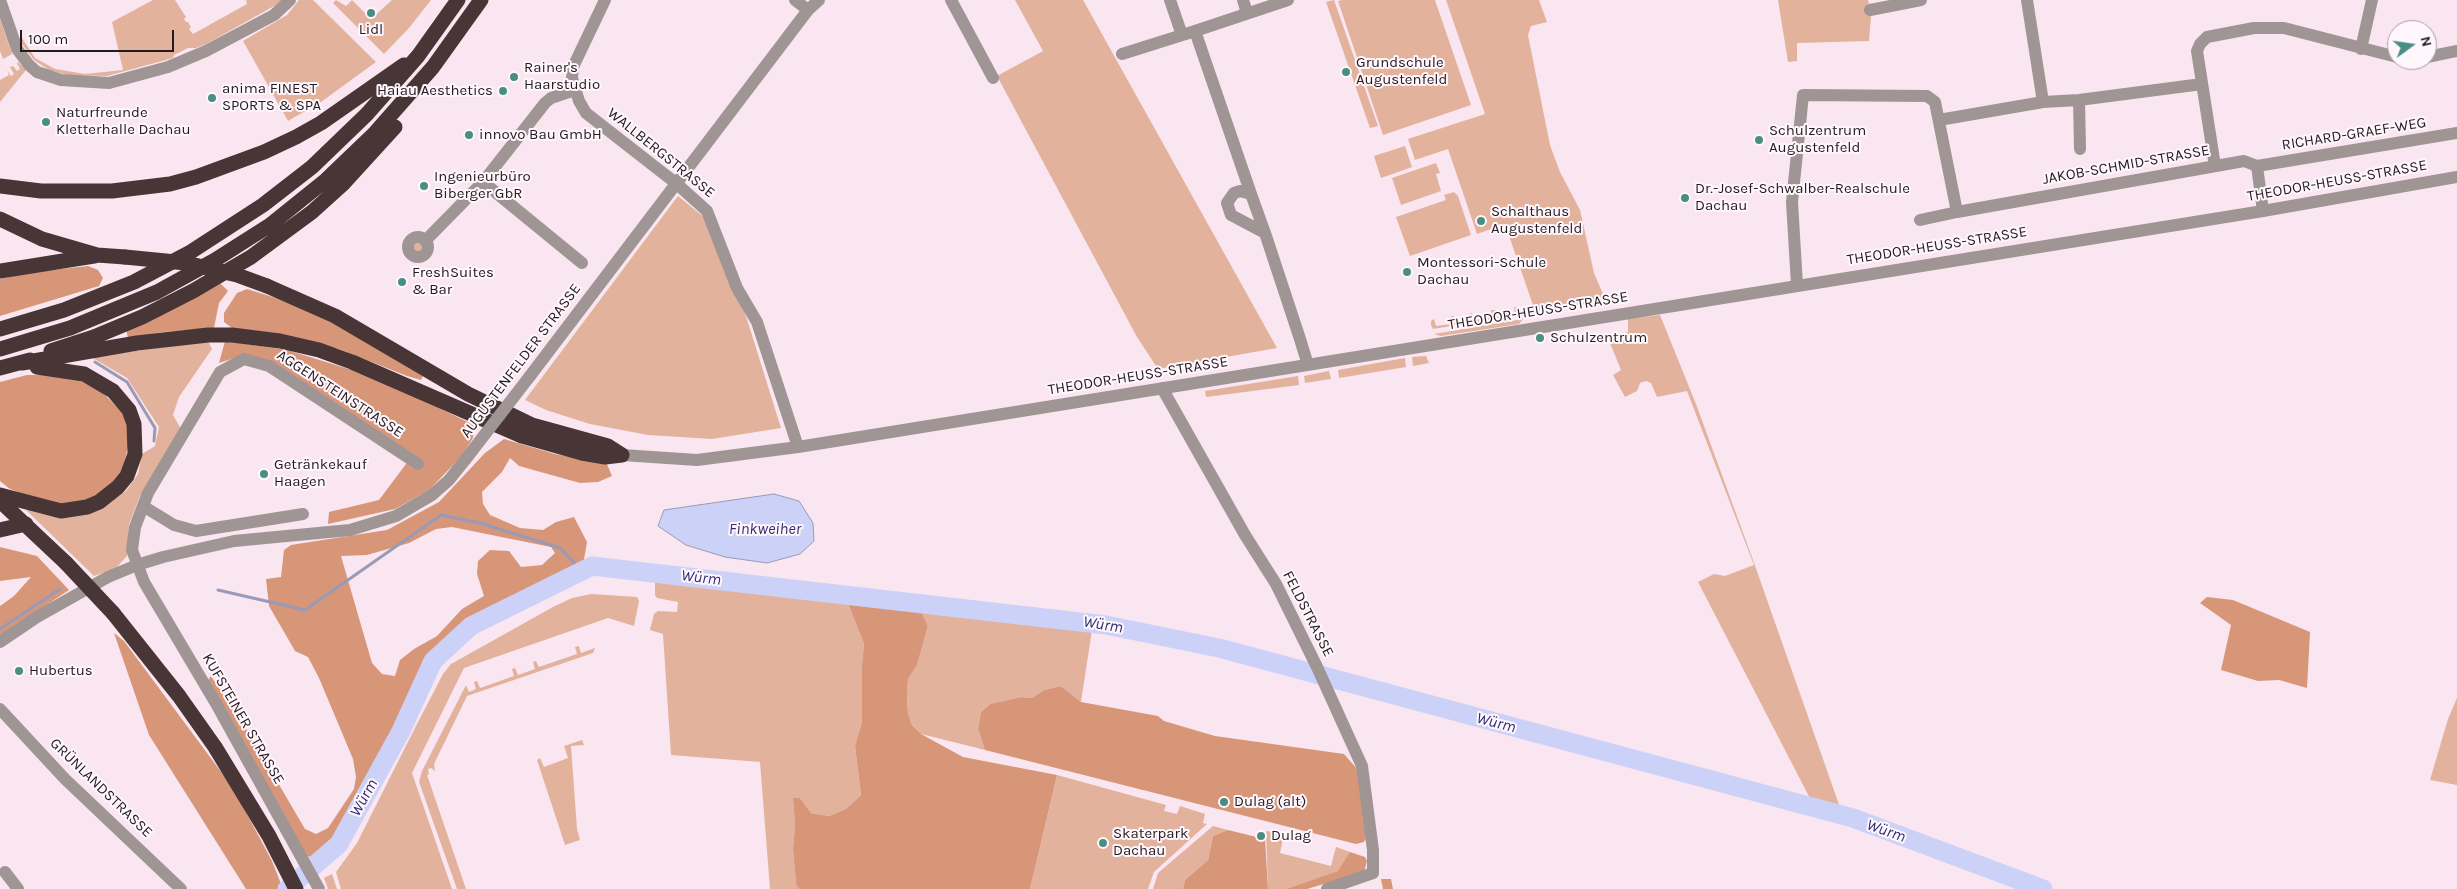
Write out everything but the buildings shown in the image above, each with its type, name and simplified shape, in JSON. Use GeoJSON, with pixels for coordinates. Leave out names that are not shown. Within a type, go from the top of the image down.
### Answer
{"type":"FeatureCollection","features":[{"type":"Feature","properties":{"kind":"highway"},"geometry":{"type":"LineString","coordinates":[[0,349],[70,328],[126,306],[182,279],[237,247],[297,204],[374,134],[424,78],[481,0]]}},
{"type":"Feature","properties":{"kind":"highway"},"geometry":{"type":"LineString","coordinates":[[0,329],[64,310],[121,287],[189,253],[228,230],[291,184],[332,149],[368,114],[418,56],[454,5]]}},
{"type":"Feature","properties":{"kind":"highway"},"geometry":{"type":"LineString","coordinates":[[0,186],[41,191],[112,191],[170,184],[196,177],[264,152],[296,137],[321,123],[418,56]]}},
{"type":"Feature","properties":{"kind":"highway"},"geometry":{"type":"LineString","coordinates":[[22,363],[94,337],[151,312],[251,258],[285,234],[343,184],[368,158],[409,111],[424,78]]}},
{"type":"Feature","properties":{"kind":"highway"},"geometry":{"type":"LineString","coordinates":[[0,219],[42,239],[98,255],[186,263],[237,275],[267,286],[335,316],[468,394],[532,426],[608,446],[622,454]]}},
{"type":"Feature","properties":{"kind":"highway"},"geometry":{"type":"LineString","coordinates":[[0,271],[98,255]]}},
{"type":"Feature","properties":{"kind":"highway"},"geometry":{"type":"LineString","coordinates":[[3,368],[138,343],[208,336],[232,335],[280,341],[319,350],[352,362],[522,436],[582,453],[605,457],[622,454]]}},
{"type":"Feature","properties":{"kind":"highway"},"geometry":{"type":"LineString","coordinates":[[0,495],[61,511],[87,507],[109,495],[127,476],[136,454],[134,424],[128,410],[113,391],[100,382],[84,374],[69,370],[3,368]]}},
{"type":"Feature","properties":{"kind":"highway"},"geometry":{"type":"LineString","coordinates":[[0,501],[66,563],[113,613],[167,681],[215,747],[269,836],[294,885]]}},
{"type":"Feature","properties":{"kind":"highway"},"geometry":{"type":"LineString","coordinates":[[0,530],[26,524]]}},
{"type":"Feature","properties":{"kind":"street"},"geometry":{"type":"LineString","coordinates":[[0,0],[17,49],[37,72],[61,80],[108,83],[163,68],[206,51],[274,15],[290,0]]}},
{"type":"Feature","properties":{"kind":"street","name":"WALLBERGSTRASSE"},"geometry":{"type":"LineString","coordinates":[[605,0],[573,67],[572,78],[575,90],[586,113],[677,184],[707,211],[737,288],[757,322],[798,448]]}},
{"type":"Feature","properties":{"kind":"street"},"geometry":{"type":"LineString","coordinates":[[795,0],[808,10]]}},
{"type":"Feature","properties":{"kind":"street","name":"AUGUSTENFELDER STRASSE"},"geometry":{"type":"LineString","coordinates":[[0,642],[44,612],[108,577],[137,565],[163,557],[234,541],[350,530],[381,522],[411,508],[432,495],[466,460],[808,10],[819,0]]}},
{"type":"Feature","properties":{"kind":"street"},"geometry":{"type":"LineString","coordinates":[[951,0],[993,78]]}},
{"type":"Feature","properties":{"kind":"street"},"geometry":{"type":"LineString","coordinates":[[1170,0],[1182,35]]}},
{"type":"Feature","properties":{"kind":"street"},"geometry":{"type":"LineString","coordinates":[[1243,0],[1247,13]]}},
{"type":"Feature","properties":{"kind":"street"},"geometry":{"type":"LineString","coordinates":[[1122,54],[1288,0]]}},
{"type":"Feature","properties":{"kind":"street"},"geometry":{"type":"LineString","coordinates":[[1870,10],[1921,0]]}},
{"type":"Feature","properties":{"kind":"street"},"geometry":{"type":"LineString","coordinates":[[2027,0],[2043,102]]}},
{"type":"Feature","properties":{"kind":"street"},"geometry":{"type":"LineString","coordinates":[[2361,49],[2372,0]]}},
{"type":"Feature","properties":{"kind":"street"},"geometry":{"type":"LineString","coordinates":[[2215,166],[2197,51],[2200,44],[2207,37],[2254,28],[2284,28],[2387,55]]}},
{"type":"Feature","properties":{"kind":"street"},"geometry":{"type":"LineString","coordinates":[[1195,31],[1265,233],[1308,365]]}},
{"type":"Feature","properties":{"kind":"street"},"geometry":{"type":"LineString","coordinates":[[2437,55],[2457,51]]}},
{"type":"Feature","properties":{"kind":"street"},"geometry":{"type":"LineString","coordinates":[[1939,120],[2043,102],[2080,100],[2202,84]]}},
{"type":"Feature","properties":{"kind":"street"},"geometry":{"type":"LineString","coordinates":[[425,240],[483,182],[551,98],[575,90]]}},
{"type":"Feature","properties":{"kind":"street"},"geometry":{"type":"LineString","coordinates":[[1797,285],[1792,202],[1803,95],[1927,96],[1935,102],[1957,212]]}},
{"type":"Feature","properties":{"kind":"street"},"geometry":{"type":"LineString","coordinates":[[2080,100],[2080,149]]}},
{"type":"Feature","properties":{"kind":"street","name":"RICHARD-GRAEF-WEG"},"geometry":{"type":"LineString","coordinates":[[2257,166],[2457,133]]}},
{"type":"Feature","properties":{"kind":"street","name":"JAKOB-SCHMID-STRASSE"},"geometry":{"type":"LineString","coordinates":[[1920,220],[2244,161],[2257,166]]}},
{"type":"Feature","properties":{"kind":"street"},"geometry":{"type":"LineString","coordinates":[[2257,166],[2263,211]]}},
{"type":"Feature","properties":{"kind":"street","name":"THEODOR-HEUSS-STRASSE"},"geometry":{"type":"LineString","coordinates":[[622,454],[697,460],[798,448],[2263,211],[2457,177]]}},
{"type":"Feature","properties":{"kind":"street"},"geometry":{"type":"LineString","coordinates":[[483,182],[582,263]]}},
{"type":"Feature","properties":{"kind":"street"},"geometry":{"type":"LineString","coordinates":[[1251,194],[1240,191],[1234,193],[1227,203],[1228,209],[1238,221],[1265,233]]}},
{"type":"Feature","properties":{"kind":"street","name":"AGGENSTEINSTRASSE"},"geometry":{"type":"LineString","coordinates":[[137,565],[132,550],[134,527],[143,506],[180,436],[220,372],[244,359],[269,366],[418,464]]}},
{"type":"Feature","properties":{"kind":"street","name":"FELDSTRASSE"},"geometry":{"type":"LineString","coordinates":[[1162,388],[1245,535],[1276,584],[1317,667],[1362,766],[1374,850],[1373,873],[1327,889]]}},
{"type":"Feature","properties":{"kind":"street"},"geometry":{"type":"LineString","coordinates":[[143,506],[174,525],[196,532],[302,514]]}},
{"type":"Feature","properties":{"kind":"street","name":"KUFSTEINER STRASSE"},"geometry":{"type":"LineString","coordinates":[[137,565],[144,582],[310,868],[318,885]]}},
{"type":"Feature","properties":{"kind":"street","name":"GRÜNLANDSTRASSE"},"geometry":{"type":"LineString","coordinates":[[0,709],[65,779],[181,889]]}},
{"type":"Feature","properties":{"kind":"street"},"geometry":{"type":"LineString","coordinates":[[5,872],[18,889]]}},
{"type":"Feature","properties":{"kind":"shaded area"},"geometry":{"type":"Polygon","coordinates":[[[153,0],[175,0],[186,17],[184,19],[191,27],[189,29],[193,34],[247,4],[246,0],[282,0],[206,44],[196,48],[188,48],[174,55],[173,58],[107,76],[68,75],[49,70],[34,60],[19,40],[22,38],[35,58],[55,69],[85,74],[123,70],[112,22],[153,0]]]}},
{"type":"Feature","properties":{"kind":"shaded area"},"geometry":{"type":"Polygon","coordinates":[[[299,0],[313,0],[376,62],[321,102],[288,121],[243,41],[287,15],[299,0]]]}},
{"type":"Feature","properties":{"kind":"shaded area"},"geometry":{"type":"Polygon","coordinates":[[[336,0],[346,6],[352,0],[371,19],[392,0],[431,0],[409,28],[384,54],[333,3],[336,0]]]}},
{"type":"Feature","properties":{"kind":"shaded area"},"geometry":{"type":"Polygon","coordinates":[[[1015,0],[1083,0],[1277,348],[1158,369],[1137,337],[997,76],[1043,51],[1015,0]]]}},
{"type":"Feature","properties":{"kind":"shaded area"},"geometry":{"type":"Polygon","coordinates":[[[1334,0],[1378,126],[1370,128],[1326,2],[1334,0]]]}},
{"type":"Feature","properties":{"kind":"shaded area"},"geometry":{"type":"Polygon","coordinates":[[[1435,0],[1471,105],[1383,135],[1338,1],[1435,0]]]}},
{"type":"Feature","properties":{"kind":"shaded area"},"geometry":{"type":"Polygon","coordinates":[[[1446,0],[1539,0],[1547,22],[1531,26],[1528,35],[1550,145],[1560,172],[1580,210],[1594,273],[1606,301],[1535,311],[1505,224],[1477,234],[1448,149],[1415,160],[1408,139],[1485,114],[1446,0]]]}},
{"type":"Feature","properties":{"kind":"shaded area"},"geometry":{"type":"Polygon","coordinates":[[[1778,0],[1868,0],[1871,16],[1869,41],[1797,43],[1797,61],[1788,62],[1778,0]]]}},
{"type":"Feature","properties":{"kind":"shaded area"},"geometry":{"type":"Polygon","coordinates":[[[0,19],[12,54],[3,59],[0,51],[0,19]]]}},
{"type":"Feature","properties":{"kind":"shaded area"},"geometry":{"type":"Polygon","coordinates":[[[18,62],[26,70],[0,102],[0,80],[9,75],[7,70],[11,76],[14,74],[10,67],[13,66],[17,71],[20,69],[18,62]]]}},
{"type":"Feature","properties":{"kind":"shaded area"},"geometry":{"type":"Polygon","coordinates":[[[1405,146],[1412,167],[1381,178],[1374,156],[1405,146]]]}},
{"type":"Feature","properties":{"kind":"shaded area"},"geometry":{"type":"Polygon","coordinates":[[[1436,163],[1440,173],[1436,174],[1441,191],[1401,205],[1392,178],[1436,163]]]}},
{"type":"Feature","properties":{"kind":"shaded area"},"geometry":{"type":"Polygon","coordinates":[[[1454,192],[1458,196],[1471,235],[1410,256],[1396,217],[1446,200],[1444,195],[1454,192]]]}},
{"type":"Feature","properties":{"kind":"shaded area"},"geometry":{"type":"Polygon","coordinates":[[[678,196],[705,218],[746,316],[781,428],[712,439],[648,435],[590,424],[546,410],[525,400],[678,196]]]}},
{"type":"Feature","properties":{"kind":"shaded area"},"geometry":{"type":"Polygon","coordinates":[[[418,240],[423,242],[425,247],[423,252],[418,254],[413,252],[411,247],[413,242],[418,240]]]}},
{"type":"Feature","properties":{"kind":"shaded area"},"geometry":{"type":"Polygon","coordinates":[[[88,266],[98,270],[103,278],[99,286],[0,316],[0,279],[34,272],[88,266]]]}},
{"type":"Feature","properties":{"kind":"shaded area"},"geometry":{"type":"Polygon","coordinates":[[[220,283],[228,291],[219,303],[214,328],[164,332],[128,338],[126,329],[220,283]]]}},
{"type":"Feature","properties":{"kind":"shaded area"},"geometry":{"type":"Polygon","coordinates":[[[247,289],[276,298],[328,319],[423,376],[421,380],[339,349],[275,333],[232,328],[224,322],[224,313],[237,293],[247,289]]]}},
{"type":"Feature","properties":{"kind":"shaded area"},"geometry":{"type":"Polygon","coordinates":[[[1514,307],[1519,307],[1523,314],[1433,329],[1431,325],[1431,321],[1434,319],[1436,326],[1451,324],[1450,317],[1454,316],[1455,323],[1470,321],[1469,314],[1472,313],[1474,320],[1492,317],[1491,310],[1495,310],[1497,317],[1515,314],[1514,307]]]}},
{"type":"Feature","properties":{"kind":"shaded area"},"geometry":{"type":"Polygon","coordinates":[[[1660,315],[1696,404],[1753,560],[1843,816],[1815,808],[1698,582],[1714,574],[1725,576],[1754,565],[1687,391],[1657,397],[1651,383],[1646,381],[1640,383],[1637,391],[1625,397],[1613,375],[1621,370],[1608,338],[1628,332],[1628,319],[1660,315]]]}},
{"type":"Feature","properties":{"kind":"shaded area"},"geometry":{"type":"Polygon","coordinates":[[[1523,319],[1519,324],[1441,336],[1434,334],[1523,319]]]}},
{"type":"Feature","properties":{"kind":"shaded area"},"geometry":{"type":"Polygon","coordinates":[[[208,341],[212,349],[179,397],[173,415],[181,429],[140,496],[129,524],[127,556],[116,568],[94,576],[26,510],[101,508],[126,491],[138,474],[142,454],[155,446],[159,427],[127,378],[91,357],[208,341]]]}},
{"type":"Feature","properties":{"kind":"shaded area"},"geometry":{"type":"Polygon","coordinates":[[[225,341],[287,350],[375,377],[474,425],[473,438],[461,457],[429,490],[395,509],[328,524],[329,512],[379,500],[412,456],[247,354],[219,363],[225,341]]]}},
{"type":"Feature","properties":{"kind":"shaded area"},"geometry":{"type":"Polygon","coordinates":[[[1426,356],[1429,363],[1413,366],[1412,357],[1426,356]]]}},
{"type":"Feature","properties":{"kind":"shaded area"},"geometry":{"type":"Polygon","coordinates":[[[1405,358],[1406,367],[1339,378],[1338,370],[1405,358]]]}},
{"type":"Feature","properties":{"kind":"shaded area"},"geometry":{"type":"Polygon","coordinates":[[[1329,371],[1331,379],[1305,383],[1304,376],[1329,371]]]}},
{"type":"Feature","properties":{"kind":"shaded area"},"geometry":{"type":"Polygon","coordinates":[[[27,375],[70,375],[103,393],[124,414],[130,437],[123,469],[116,481],[101,494],[84,503],[49,504],[10,489],[0,481],[0,382],[27,375]]]}},
{"type":"Feature","properties":{"kind":"shaded area"},"geometry":{"type":"Polygon","coordinates":[[[1298,376],[1299,385],[1206,397],[1205,391],[1298,376]]]}},
{"type":"Feature","properties":{"kind":"shaded area"},"geometry":{"type":"Polygon","coordinates":[[[504,439],[555,454],[607,464],[612,476],[598,482],[580,483],[519,466],[510,458],[502,472],[482,492],[483,504],[490,515],[520,528],[543,530],[556,522],[574,517],[587,542],[582,571],[471,626],[433,661],[401,731],[339,844],[322,858],[303,856],[205,685],[211,676],[250,735],[305,829],[316,834],[328,828],[354,789],[356,777],[353,759],[319,678],[308,657],[295,651],[269,606],[266,579],[281,577],[284,550],[291,545],[387,530],[439,502],[485,453],[504,439]],[[452,527],[436,529],[409,543],[367,555],[341,556],[372,663],[382,674],[395,676],[400,660],[414,649],[437,636],[462,609],[484,596],[477,574],[478,561],[490,550],[509,551],[521,567],[542,565],[555,553],[551,547],[452,527]]]}},
{"type":"Feature","properties":{"kind":"shaded area"},"geometry":{"type":"Polygon","coordinates":[[[0,547],[37,556],[69,590],[0,636],[0,606],[14,596],[31,577],[0,581],[0,547]]]}},
{"type":"Feature","properties":{"kind":"shaded area"},"geometry":{"type":"Polygon","coordinates":[[[655,578],[847,601],[864,644],[862,722],[855,746],[861,795],[846,809],[829,816],[811,813],[800,798],[793,798],[795,825],[793,849],[796,884],[799,889],[770,889],[760,762],[671,755],[663,634],[650,630],[654,614],[658,611],[677,612],[678,602],[657,598],[655,595],[655,578]]]}},
{"type":"Feature","properties":{"kind":"shaded area"},"geometry":{"type":"Polygon","coordinates":[[[591,594],[637,597],[639,601],[634,626],[608,618],[464,668],[412,773],[452,889],[341,889],[336,872],[357,843],[443,674],[451,664],[553,607],[572,598],[591,594]]]}},
{"type":"Feature","properties":{"kind":"shaded area"},"geometry":{"type":"Polygon","coordinates":[[[2207,597],[2233,600],[2310,632],[2307,688],[2279,680],[2258,681],[2221,670],[2231,625],[2200,603],[2207,597]]]}},
{"type":"Feature","properties":{"kind":"shaded area"},"geometry":{"type":"Polygon","coordinates":[[[847,601],[921,611],[928,626],[917,665],[908,679],[907,696],[908,714],[912,725],[921,734],[963,757],[1057,775],[1030,889],[799,889],[796,884],[793,849],[795,825],[793,798],[800,798],[811,813],[829,816],[846,809],[861,795],[855,746],[862,722],[864,644],[847,601]]]}},
{"type":"Feature","properties":{"kind":"shaded area"},"geometry":{"type":"Polygon","coordinates":[[[921,611],[1092,630],[1081,702],[1061,686],[1044,690],[1032,698],[1021,697],[990,704],[981,712],[978,729],[985,750],[921,734],[912,725],[908,714],[907,695],[908,679],[917,665],[928,626],[921,611]]]}},
{"type":"Feature","properties":{"kind":"shaded area"},"geometry":{"type":"Polygon","coordinates":[[[114,633],[124,641],[233,788],[272,861],[283,889],[246,889],[149,735],[114,633]]]}},
{"type":"Feature","properties":{"kind":"shaded area"},"geometry":{"type":"Polygon","coordinates":[[[579,646],[581,653],[595,648],[593,653],[467,696],[434,764],[435,772],[432,768],[428,769],[429,774],[427,775],[466,889],[457,889],[419,782],[422,771],[466,685],[469,692],[476,689],[474,682],[477,681],[480,688],[514,676],[512,669],[515,668],[518,675],[535,669],[533,662],[536,661],[539,667],[577,654],[575,647],[579,646]]]}},
{"type":"Feature","properties":{"kind":"shaded area"},"geometry":{"type":"Polygon","coordinates":[[[1061,686],[1081,702],[1158,716],[1164,721],[1215,736],[1344,754],[1358,770],[1366,838],[1364,842],[1356,844],[985,750],[978,729],[981,712],[990,704],[1021,697],[1032,698],[1044,690],[1061,686]]]}},
{"type":"Feature","properties":{"kind":"shaded area"},"geometry":{"type":"Polygon","coordinates":[[[2457,698],[2457,785],[2430,780],[2448,719],[2457,698]]]}},
{"type":"Feature","properties":{"kind":"shaded area"},"geometry":{"type":"Polygon","coordinates":[[[582,740],[584,745],[571,746],[577,829],[580,840],[565,845],[537,760],[540,758],[544,767],[568,758],[564,746],[582,740]]]}},
{"type":"Feature","properties":{"kind":"shaded area","name":"Skaterpark Dachau"},"geometry":{"type":"Polygon","coordinates":[[[1057,775],[1166,805],[1164,811],[1177,814],[1180,806],[1205,814],[1203,823],[1207,824],[1154,872],[1148,889],[1030,889],[1057,775]]]}},
{"type":"Feature","properties":{"kind":"shaded area"},"geometry":{"type":"Polygon","coordinates":[[[1213,826],[1228,830],[1213,836],[1208,860],[1185,880],[1183,889],[1153,889],[1158,873],[1213,826]]]}},
{"type":"Feature","properties":{"kind":"shaded area"},"geometry":{"type":"Polygon","coordinates":[[[1228,830],[1265,839],[1268,889],[1183,889],[1185,880],[1208,860],[1213,836],[1228,830]]]}},
{"type":"Feature","properties":{"kind":"shaded area"},"geometry":{"type":"Polygon","coordinates":[[[1266,831],[1284,834],[1280,853],[1331,866],[1336,847],[1350,852],[1339,871],[1286,889],[1268,889],[1266,831]]]}},
{"type":"Feature","properties":{"kind":"shaded area"},"geometry":{"type":"Polygon","coordinates":[[[1350,852],[1365,857],[1367,861],[1364,872],[1307,889],[1286,889],[1338,871],[1350,852]]]}},
{"type":"Feature","properties":{"kind":"shaded area"},"geometry":{"type":"Polygon","coordinates":[[[332,874],[337,889],[328,889],[324,878],[332,874]]]}},
{"type":"Feature","properties":{"kind":"shaded area"},"geometry":{"type":"Polygon","coordinates":[[[1381,879],[1391,879],[1393,889],[1383,889],[1381,879]]]}},
{"type":"Feature","properties":{"kind":"water","name":"Finkweiher"},"geometry":{"type":"Polygon","coordinates":[[[774,494],[799,501],[813,523],[814,541],[800,554],[767,563],[725,557],[686,545],[658,526],[664,510],[774,494]]]}},
{"type":"Feature","properties":{"kind":"waterway"},"geometry":{"type":"LineString","coordinates":[[95,362],[127,382],[155,428],[154,441]]}},
{"type":"Feature","properties":{"kind":"waterway"},"geometry":{"type":"LineString","coordinates":[[218,590],[305,610],[441,515],[480,523],[560,548],[582,571]]}},
{"type":"Feature","properties":{"kind":"waterway","name":"Würm"},"geometry":{"type":"LineString","coordinates":[[287,889],[339,844],[401,731],[433,661],[471,626],[592,566],[1106,625],[1219,648],[1853,818],[2043,889]]}},
{"type":"Feature","properties":{"kind":"waterway"},"geometry":{"type":"LineString","coordinates":[[0,629],[60,589]]}},
{"type":"Feature","properties":{"kind":"place","name":"Lidl"},"geometry":{"type":"Point","coordinates":[371,13]}},
{"type":"Feature","properties":{"kind":"place","name":"Grundschule Augustenfeld"},"geometry":{"type":"Point","coordinates":[1346,72]}},
{"type":"Feature","properties":{"kind":"place","name":"Rainer's Haarstudio"},"geometry":{"type":"Point","coordinates":[514,77]}},
{"type":"Feature","properties":{"kind":"place","name":"Haiau Aesthetics"},"geometry":{"type":"Point","coordinates":[503,91]}},
{"type":"Feature","properties":{"kind":"place","name":"anima FINEST SPORTS & SPA"},"geometry":{"type":"Point","coordinates":[212,98]}},
{"type":"Feature","properties":{"kind":"place","name":"Naturfreunde Kletterhalle Dachau"},"geometry":{"type":"Point","coordinates":[46,122]}},
{"type":"Feature","properties":{"kind":"place","name":"innovo Bau GmbH"},"geometry":{"type":"Point","coordinates":[469,135]}},
{"type":"Feature","properties":{"kind":"place","name":"Schulzentrum Augustenfeld"},"geometry":{"type":"Point","coordinates":[1759,140]}},
{"type":"Feature","properties":{"kind":"place","name":"Ingenieurbüro Biberger GbR"},"geometry":{"type":"Point","coordinates":[424,186]}},
{"type":"Feature","properties":{"kind":"place","name":"Dr.-Josef-Schwalber-Realschule Dachau"},"geometry":{"type":"Point","coordinates":[1685,198]}},
{"type":"Feature","properties":{"kind":"place","name":"Schalthaus Augustenfeld"},"geometry":{"type":"Point","coordinates":[1481,221]}},
{"type":"Feature","properties":{"kind":"place","name":"Montessori-Schule Dachau"},"geometry":{"type":"Point","coordinates":[1407,272]}},
{"type":"Feature","properties":{"kind":"place","name":"FreshSuites & Bar"},"geometry":{"type":"Point","coordinates":[402,282]}},
{"type":"Feature","properties":{"kind":"place","name":"Schulzentrum"},"geometry":{"type":"Point","coordinates":[1540,338]}},
{"type":"Feature","properties":{"kind":"place","name":"Getränkekauf Haagen"},"geometry":{"type":"Point","coordinates":[264,474]}},
{"type":"Feature","properties":{"kind":"place","name":"Hubertus"},"geometry":{"type":"Point","coordinates":[19,671]}},
{"type":"Feature","properties":{"kind":"place","name":"Dulag (alt)"},"geometry":{"type":"Point","coordinates":[1224,802]}},
{"type":"Feature","properties":{"kind":"place","name":"Dulag"},"geometry":{"type":"Point","coordinates":[1261,836]}},
{"type":"Feature","properties":{"kind":"place","name":"Skaterpark Dachau"},"geometry":{"type":"Point","coordinates":[1103,843]}}]}
